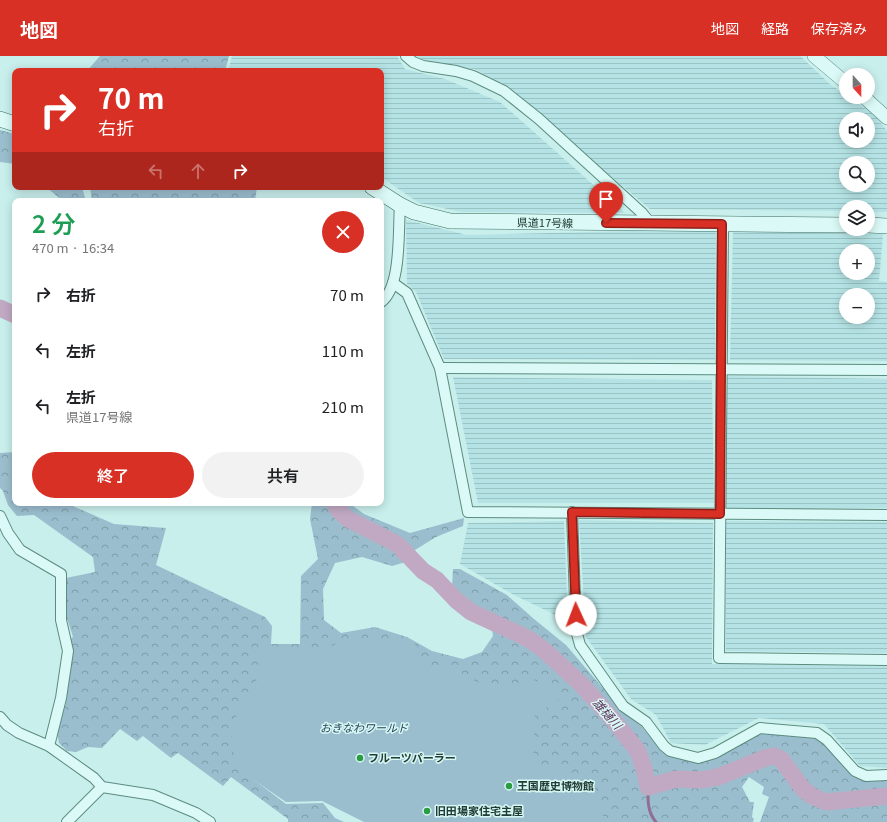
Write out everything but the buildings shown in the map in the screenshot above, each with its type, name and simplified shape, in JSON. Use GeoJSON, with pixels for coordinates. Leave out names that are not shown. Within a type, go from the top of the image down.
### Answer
{"type":"FeatureCollection","features":[{"type":"Feature","properties":{"kind":"main road"},"geometry":{"type":"LineString","coordinates":[[0,119],[12,123]]}},
{"type":"Feature","properties":{"kind":"main road","name":"県道17号線"},"geometry":{"type":"LineString","coordinates":[[377,190],[414,212],[450,221],[839,225]]}},
{"type":"Feature","properties":{"kind":"main road"},"geometry":{"type":"LineString","coordinates":[[875,225],[887,226]]}},
{"type":"Feature","properties":{"kind":"street"},"geometry":{"type":"LineString","coordinates":[[406,56],[413,62],[422,66],[456,70],[473,76],[504,91],[539,119],[642,213],[652,224]]}},
{"type":"Feature","properties":{"kind":"street"},"geometry":{"type":"LineString","coordinates":[[819,58],[839,77]]}},
{"type":"Feature","properties":{"kind":"street"},"geometry":{"type":"LineString","coordinates":[[872,104],[887,118]]}},
{"type":"Feature","properties":{"kind":"street"},"geometry":{"type":"LineString","coordinates":[[384,300],[393,283],[396,272],[400,205]]}},
{"type":"Feature","properties":{"kind":"street"},"geometry":{"type":"LineString","coordinates":[[722,224],[718,658],[887,660]]}},
{"type":"Feature","properties":{"kind":"street"},"geometry":{"type":"LineString","coordinates":[[393,283],[407,293],[440,368],[468,512],[887,515]]}},
{"type":"Feature","properties":{"kind":"street"},"geometry":{"type":"LineString","coordinates":[[440,368],[887,370]]}},
{"type":"Feature","properties":{"kind":"street"},"geometry":{"type":"LineString","coordinates":[[572,512],[576,630],[580,645],[623,706],[646,722],[670,752],[698,758],[715,753],[760,728],[817,732],[827,740],[855,771],[866,776],[887,774]]}},
{"type":"Feature","properties":{"kind":"street"},"geometry":{"type":"LineString","coordinates":[[0,516],[8,533],[20,550],[61,574],[61,620],[68,651],[61,698],[49,746]]}},
{"type":"Feature","properties":{"kind":"street"},"geometry":{"type":"LineString","coordinates":[[0,717],[7,725],[19,733],[49,746],[94,778],[102,787],[153,795],[196,814],[210,822]]}},
{"type":"Feature","properties":{"kind":"street"},"geometry":{"type":"LineString","coordinates":[[67,822],[102,787]]}},
{"type":"Feature","properties":{"kind":"shaded area"},"geometry":{"type":"Polygon","coordinates":[[[232,56],[397,56],[405,69],[445,79],[500,102],[625,213],[462,212],[419,203],[384,179],[384,68],[229,68],[232,56]]]}},
{"type":"Feature","properties":{"kind":"shaded area"},"geometry":{"type":"Polygon","coordinates":[[[416,56],[800,56],[831,85],[839,90],[839,104],[859,104],[871,112],[839,112],[839,148],[875,148],[875,115],[887,131],[887,212],[875,212],[875,200],[839,200],[839,211],[650,209],[590,159],[506,85],[474,69],[429,63],[416,56]]]}},
{"type":"Feature","properties":{"kind":"shaded area"},"geometry":{"type":"Polygon","coordinates":[[[406,220],[467,235],[716,229],[715,360],[444,359],[416,292],[407,284],[406,220]]]}},
{"type":"Feature","properties":{"kind":"shaded area"},"geometry":{"type":"Polygon","coordinates":[[[733,231],[839,233],[839,236],[875,236],[875,234],[883,234],[879,281],[887,282],[887,361],[730,360],[733,231]]]}},
{"type":"Feature","properties":{"kind":"shaded area"},"geometry":{"type":"Polygon","coordinates":[[[726,376],[887,379],[887,508],[725,509],[726,376]]]}},
{"type":"Feature","properties":{"kind":"shaded area"},"geometry":{"type":"Polygon","coordinates":[[[453,377],[712,380],[714,503],[478,503],[453,377]]]}},
{"type":"Feature","properties":{"kind":"shaded area"},"geometry":{"type":"Polygon","coordinates":[[[579,520],[713,523],[712,664],[887,666],[887,768],[860,766],[824,724],[759,718],[705,745],[671,743],[656,715],[631,699],[586,637],[579,520]]]}},
{"type":"Feature","properties":{"kind":"shaded area"},"geometry":{"type":"Polygon","coordinates":[[[564,521],[568,621],[514,595],[460,564],[468,523],[564,521]]]}},
{"type":"Feature","properties":{"kind":"shaded area"},"geometry":{"type":"Polygon","coordinates":[[[726,521],[887,522],[887,653],[726,651],[726,521]]]}},
{"type":"Feature","properties":{"kind":"green space"},"geometry":{"type":"Polygon","coordinates":[[[100,56],[229,56],[226,68],[90,68],[100,56]]]}},
{"type":"Feature","properties":{"kind":"green space"},"geometry":{"type":"Polygon","coordinates":[[[0,130],[12,133],[12,164],[0,162],[0,130]]]}},
{"type":"Feature","properties":{"kind":"green space"},"geometry":{"type":"Polygon","coordinates":[[[50,190],[83,190],[85,198],[59,198],[50,190]]]}},
{"type":"Feature","properties":{"kind":"green space"},"geometry":{"type":"Polygon","coordinates":[[[90,190],[257,190],[255,198],[92,198],[90,190]]]}},
{"type":"Feature","properties":{"kind":"green space"},"geometry":{"type":"Polygon","coordinates":[[[12,452],[12,506],[73,506],[114,524],[166,528],[156,565],[265,617],[272,626],[271,644],[300,644],[301,576],[318,559],[310,519],[312,506],[353,506],[364,514],[410,533],[464,518],[463,526],[436,537],[415,550],[406,562],[392,566],[362,557],[335,563],[323,589],[324,620],[341,633],[375,627],[407,637],[432,651],[463,659],[482,652],[493,636],[492,628],[470,620],[452,588],[453,569],[460,569],[507,595],[566,645],[625,714],[642,727],[662,752],[698,763],[717,756],[759,733],[818,737],[852,772],[865,781],[887,779],[887,822],[760,822],[769,797],[762,794],[764,787],[749,777],[742,787],[750,802],[754,802],[752,817],[754,819],[753,822],[593,822],[237,767],[286,804],[323,803],[335,818],[344,822],[288,822],[288,819],[231,777],[223,786],[178,753],[171,758],[143,736],[137,741],[120,729],[102,748],[88,747],[76,752],[67,751],[59,743],[57,732],[66,703],[69,640],[73,637],[65,612],[66,578],[95,572],[93,557],[34,515],[17,516],[8,505],[3,491],[0,488],[0,453],[12,452]]]}},
{"type":"Feature","properties":{"kind":"green space","name":"おきなわワールド"},"geometry":{"type":"Polygon","coordinates":[[[341,640],[415,643],[418,663],[461,673],[493,691],[521,685],[530,679],[556,687],[558,701],[535,714],[533,762],[585,776],[606,822],[364,822],[322,801],[286,802],[235,767],[231,725],[256,683],[258,663],[266,645],[324,652],[341,640]]]}},
{"type":"Feature","properties":{"kind":"waterway","name":"雄樋川"},"geometry":{"type":"LineString","coordinates":[[0,308],[12,314]]}},
{"type":"Feature","properties":{"kind":"waterway","name":"雄樋川"},"geometry":{"type":"LineString","coordinates":[[336,506],[338,510],[348,519],[397,544],[423,571],[437,580],[456,600],[471,612],[525,637],[553,658],[582,685],[638,751],[648,787],[676,779],[700,780],[718,777],[765,758],[774,756],[781,759],[803,789],[812,796],[826,802],[887,796]]}},
{"type":"Feature","properties":{"kind":"waterway"},"geometry":{"type":"LineString","coordinates":[[648,787],[648,801],[650,810],[656,822]]}},
{"type":"Feature","properties":{"kind":"place","name":"フルーツパーラー"},"geometry":{"type":"Point","coordinates":[360,758]}},
{"type":"Feature","properties":{"kind":"place","name":"王国歴史博物館"},"geometry":{"type":"Point","coordinates":[509,786]}},
{"type":"Feature","properties":{"kind":"place","name":"旧田場家住宅主屋"},"geometry":{"type":"Point","coordinates":[427,811]}},
{"type":"Feature","properties":{"kind":"route"},"geometry":{"type":"LineString","coordinates":[[576,615],[572,512],[720,514],[722,224],[606,223]]}}]}
